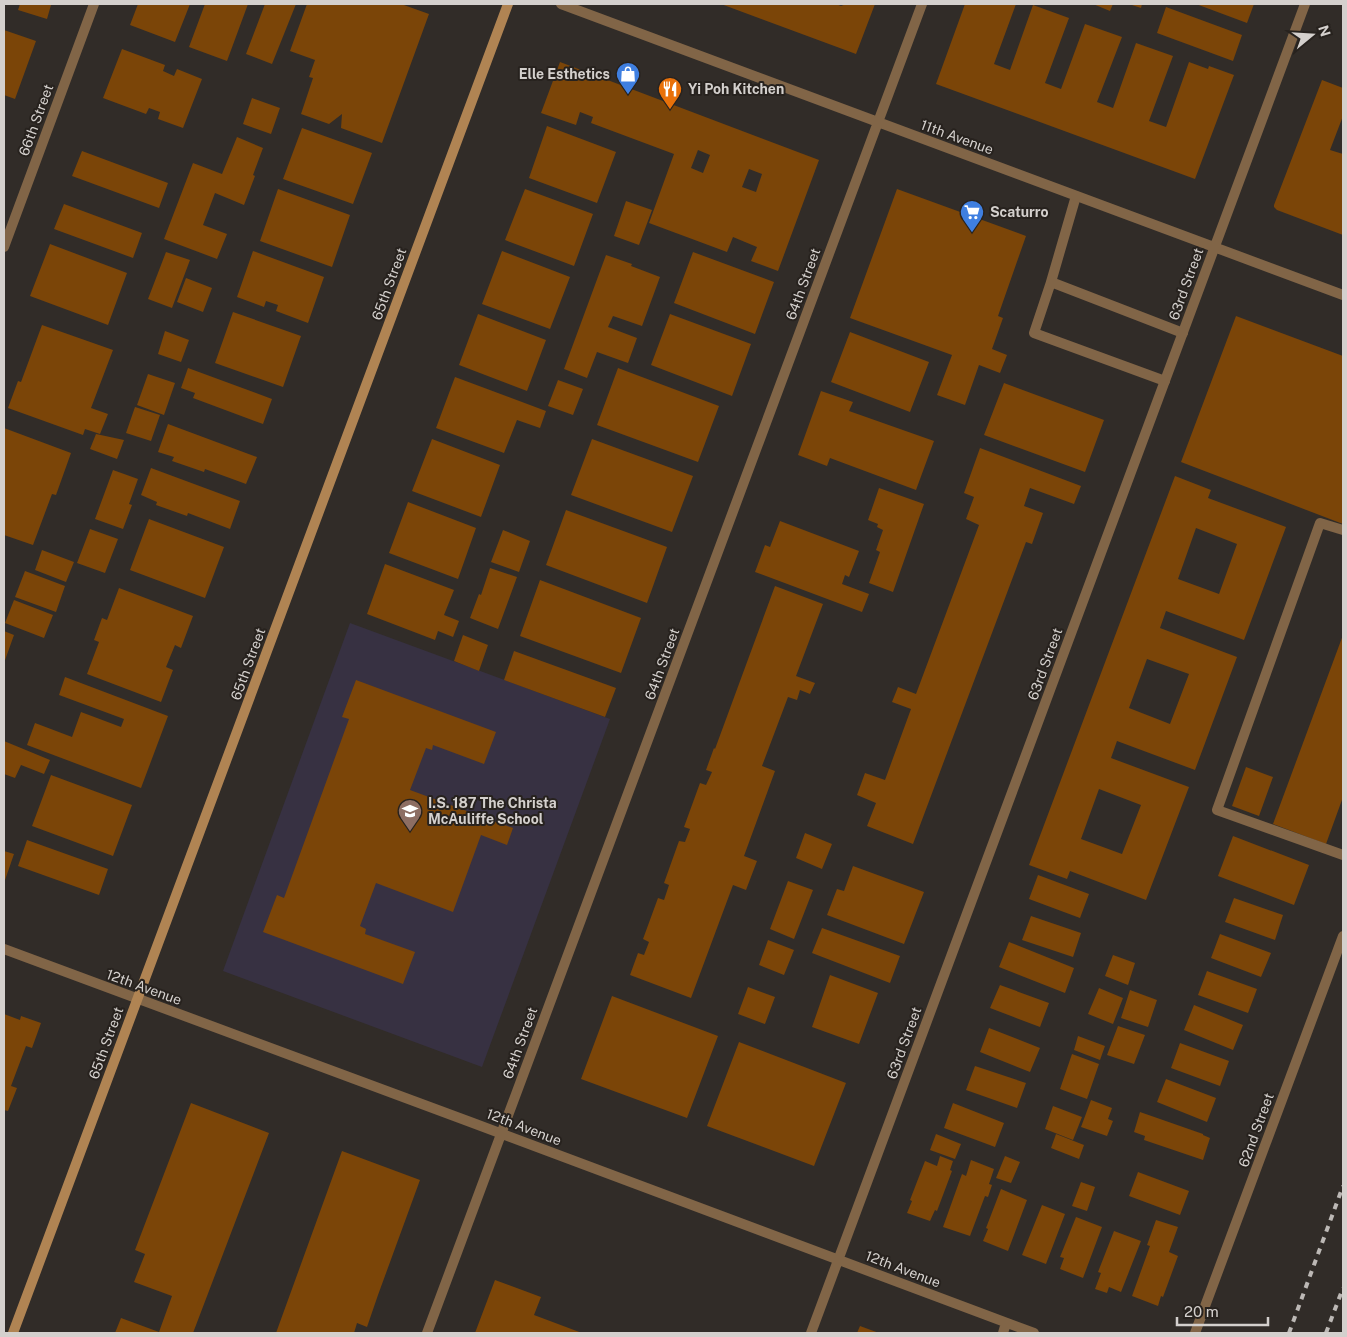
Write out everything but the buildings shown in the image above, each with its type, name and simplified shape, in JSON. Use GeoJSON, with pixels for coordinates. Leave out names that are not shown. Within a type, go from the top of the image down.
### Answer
{"type":"FeatureCollection","features":[{"type":"Feature","properties":{"kind":"main road","name":"65th Street"},"geometry":{"type":"LineString","coordinates":[[13,1333],[508,4]]}},
{"type":"Feature","properties":{"kind":"street","name":"66th Street"},"geometry":{"type":"LineString","coordinates":[[4,247],[94,4]]}},
{"type":"Feature","properties":{"kind":"street","name":"11th Avenue"},"geometry":{"type":"LineString","coordinates":[[561,4],[1343,295]]}},
{"type":"Feature","properties":{"kind":"street","name":"64th Street"},"geometry":{"type":"LineString","coordinates":[[427,1333],[922,4]]}},
{"type":"Feature","properties":{"kind":"street","name":"63rd Street"},"geometry":{"type":"LineString","coordinates":[[811,1333],[1305,4]]}},
{"type":"Feature","properties":{"kind":"street"},"geometry":{"type":"LineString","coordinates":[[1076,196],[1034,333],[1165,380]]}},
{"type":"Feature","properties":{"kind":"street"},"geometry":{"type":"LineString","coordinates":[[1051,282],[1183,333]]}},
{"type":"Feature","properties":{"kind":"street"},"geometry":{"type":"LineString","coordinates":[[1343,530],[1320,523],[1216,810],[1343,855]]}},
{"type":"Feature","properties":{"kind":"street","name":"62nd Street"},"geometry":{"type":"LineString","coordinates":[[1196,1333],[1343,936]]}},
{"type":"Feature","properties":{"kind":"street","name":"12th Avenue"},"geometry":{"type":"LineString","coordinates":[[4,949],[839,1260],[1004,1328],[1034,1333]]}},
{"type":"Feature","properties":{"kind":"shaded area"},"geometry":{"type":"Polygon","coordinates":[[[350,623],[610,719],[482,1067],[223,971],[350,623]]]}},
{"type":"Feature","properties":{"kind":"railway"},"geometry":{"type":"LineString","coordinates":[[1289,1333],[1343,1186]]}},
{"type":"Feature","properties":{"kind":"railway"},"geometry":{"type":"LineString","coordinates":[[1326,1333],[1343,1288]]}},
{"type":"Feature","properties":{"kind":"place","name":"Elle Esthetics"},"geometry":{"type":"Point","coordinates":[628,95]}},
{"type":"Feature","properties":{"kind":"place","name":"Yi Poh Kitchen"},"geometry":{"type":"Point","coordinates":[670,110]}},
{"type":"Feature","properties":{"kind":"place","name":"Scaturro"},"geometry":{"type":"Point","coordinates":[972,233]}},
{"type":"Feature","properties":{"kind":"place","name":"I.S. 187 The Christa McAuliffe School"},"geometry":{"type":"Point","coordinates":[410,832]}}]}
